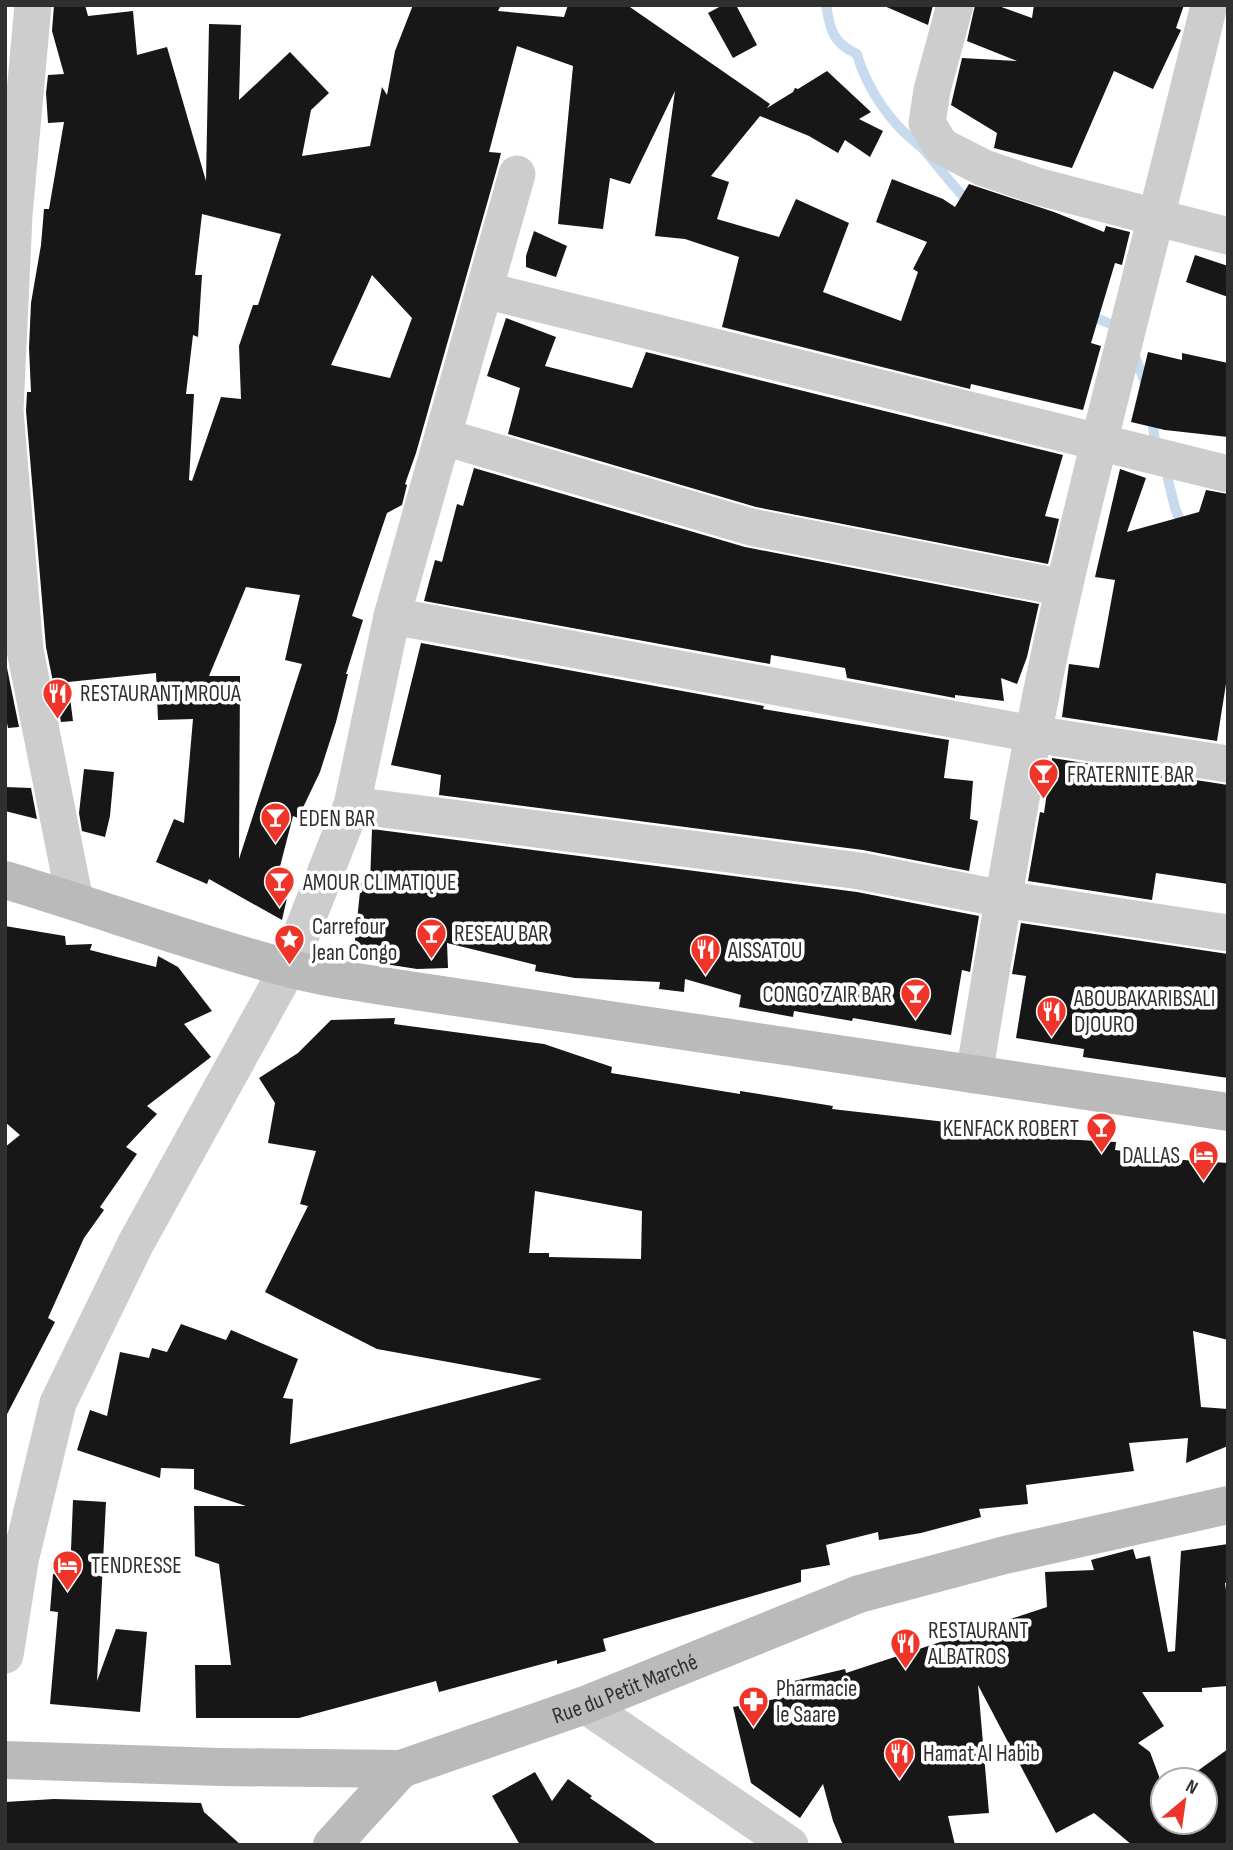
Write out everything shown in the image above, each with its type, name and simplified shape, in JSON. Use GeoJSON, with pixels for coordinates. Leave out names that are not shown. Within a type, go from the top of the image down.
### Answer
{"type":"FeatureCollection","features":[{"type":"Feature","properties":{"kind":"street"},"geometry":{"type":"LineString","coordinates":[[33,5],[14,215],[5,411],[25,650],[75,901]]}},
{"type":"Feature","properties":{"kind":"street"},"geometry":{"type":"LineString","coordinates":[[955,5],[932,90],[927,123],[941,146],[984,168],[1006,175],[1157,219],[1228,236]]}},
{"type":"Feature","properties":{"kind":"street"},"geometry":{"type":"LineString","coordinates":[[974,1075],[1033,734],[1064,588],[1209,5]]}},
{"type":"Feature","properties":{"kind":"street"},"geometry":{"type":"LineString","coordinates":[[5,1655],[20,1561],[58,1403],[136,1243],[288,968],[352,805],[392,616],[517,174]]}},
{"type":"Feature","properties":{"kind":"street"},"geometry":{"type":"LineString","coordinates":[[484,290],[1228,474]]}},
{"type":"Feature","properties":{"kind":"street"},"geometry":{"type":"LineString","coordinates":[[444,437],[751,527],[1064,588]]}},
{"type":"Feature","properties":{"kind":"street"},"geometry":{"type":"LineString","coordinates":[[392,616],[1033,734],[1228,764]]}},
{"type":"Feature","properties":{"kind":"street"},"geometry":{"type":"LineString","coordinates":[[352,805],[860,871],[1003,899],[1228,933]]}},
{"type":"Feature","properties":{"kind":"street"},"geometry":{"type":"LineString","coordinates":[[5,880],[210,946],[288,968],[415,992],[1228,1112]]}},
{"type":"Feature","properties":{"kind":"street","name":"Rue du Petit Marché"},"geometry":{"type":"LineString","coordinates":[[5,1760],[401,1769],[585,1705],[859,1594],[1005,1555],[1228,1505]]}},
{"type":"Feature","properties":{"kind":"street"},"geometry":{"type":"LineString","coordinates":[[585,1705],[790,1845]]}},
{"type":"Feature","properties":{"kind":"street"},"geometry":{"type":"LineString","coordinates":[[332,1845],[401,1769]]}},
{"type":"Feature","properties":{"kind":"building"},"geometry":{"type":"Polygon","coordinates":[[[54,5],[85,5],[88,16],[133,11],[137,55],[167,47],[206,181],[209,24],[241,25],[239,100],[290,52],[329,93],[311,110],[302,156],[370,146],[382,87],[387,95],[395,51],[413,5],[501,5],[498,11],[564,17],[568,5],[627,5],[770,104],[767,108],[795,88],[798,89],[827,71],[871,112],[859,119],[883,131],[870,157],[845,140],[838,153],[809,136],[760,116],[711,176],[729,182],[717,219],[779,237],[796,199],[849,223],[823,292],[901,321],[918,272],[913,269],[927,242],[876,222],[892,179],[943,199],[955,207],[969,184],[1104,232],[1106,226],[1130,232],[1122,265],[1115,263],[1091,343],[1101,346],[1083,410],[971,384],[970,389],[722,327],[739,257],[685,239],[655,236],[675,91],[630,184],[610,178],[603,229],[558,224],[573,66],[517,46],[489,152],[501,153],[498,165],[405,484],[407,485],[402,505],[387,513],[352,616],[363,620],[346,674],[336,722],[320,772],[298,818],[293,816],[275,886],[289,889],[282,920],[209,879],[207,884],[156,862],[174,819],[184,823],[193,719],[158,720],[156,673],[68,682],[73,721],[61,722],[46,647],[26,411],[27,392],[31,392],[31,303],[44,209],[49,209],[64,122],[48,123],[48,75],[64,74],[52,31],[54,5]],[[202,214],[195,275],[202,275],[198,337],[193,335],[186,394],[194,394],[189,480],[192,481],[221,397],[241,399],[239,346],[253,305],[258,305],[281,234],[202,214]],[[372,275],[331,365],[390,378],[412,318],[372,275]],[[246,587],[209,676],[240,676],[239,859],[302,664],[285,660],[300,595],[246,587]]]}},
{"type":"Feature","properties":{"kind":"building"},"geometry":{"type":"Polygon","coordinates":[[[723,5],[736,5],[757,45],[733,58],[708,13],[723,5]]]}},
{"type":"Feature","properties":{"kind":"building"},"geometry":{"type":"Polygon","coordinates":[[[882,5],[933,5],[928,25],[882,5]]]}},
{"type":"Feature","properties":{"kind":"building"},"geometry":{"type":"Polygon","coordinates":[[[975,5],[996,5],[1032,18],[1034,5],[1184,5],[1176,28],[1181,30],[1153,89],[1114,71],[1072,168],[994,148],[997,133],[951,105],[962,58],[1017,61],[967,41],[975,5]]]}},
{"type":"Feature","properties":{"kind":"building"},"geometry":{"type":"Polygon","coordinates":[[[534,231],[567,246],[556,277],[526,267],[526,256],[534,231]]]}},
{"type":"Feature","properties":{"kind":"building"},"geometry":{"type":"Polygon","coordinates":[[[1195,255],[1228,266],[1228,297],[1186,282],[1195,255]]]}},
{"type":"Feature","properties":{"kind":"building"},"geometry":{"type":"Polygon","coordinates":[[[506,318],[556,337],[545,366],[632,388],[646,352],[1063,455],[1045,516],[1059,519],[1048,564],[756,507],[508,434],[520,388],[487,376],[506,318]]]}},
{"type":"Feature","properties":{"kind":"building"},"geometry":{"type":"Polygon","coordinates":[[[1148,352],[1182,360],[1182,353],[1228,363],[1228,437],[1165,430],[1131,422],[1148,352]]]}},
{"type":"Feature","properties":{"kind":"building"},"geometry":{"type":"Polygon","coordinates":[[[474,468],[745,547],[1039,604],[1027,657],[1017,684],[1001,678],[1004,701],[955,695],[955,698],[847,678],[845,668],[771,655],[770,664],[424,601],[435,560],[442,562],[457,504],[463,506],[474,468]]]}},
{"type":"Feature","properties":{"kind":"building"},"geometry":{"type":"Polygon","coordinates":[[[1120,469],[1146,478],[1127,532],[1199,512],[1206,490],[1228,494],[1228,671],[1217,741],[1062,717],[1069,664],[1099,668],[1115,580],[1095,577],[1120,469]]]}},
{"type":"Feature","properties":{"kind":"building"},"geometry":{"type":"Polygon","coordinates":[[[421,643],[764,706],[763,709],[949,740],[944,778],[973,781],[970,819],[978,821],[969,871],[863,850],[439,795],[441,775],[391,765],[421,643]]]}},
{"type":"Feature","properties":{"kind":"building"},"geometry":{"type":"Polygon","coordinates":[[[5,658],[19,727],[8,728],[5,713],[5,658]]]}},
{"type":"Feature","properties":{"kind":"building"},"geometry":{"type":"Polygon","coordinates":[[[1052,758],[1228,785],[1228,884],[1156,873],[1152,900],[1028,881],[1040,812],[1044,813],[1052,758]]]}},
{"type":"Feature","properties":{"kind":"building"},"geometry":{"type":"Polygon","coordinates":[[[84,769],[114,772],[105,837],[82,831],[79,813],[84,769]]]}},
{"type":"Feature","properties":{"kind":"building"},"geometry":{"type":"Polygon","coordinates":[[[5,787],[31,788],[37,819],[5,811],[5,787]]]}},
{"type":"Feature","properties":{"kind":"building"},"geometry":{"type":"Polygon","coordinates":[[[372,829],[857,892],[979,916],[970,972],[962,970],[951,1035],[853,1018],[852,1021],[794,1011],[793,1017],[739,1007],[741,995],[685,979],[684,992],[659,989],[660,982],[575,978],[535,971],[536,965],[447,943],[448,968],[417,969],[353,959],[361,882],[370,883],[372,829]]]}},
{"type":"Feature","properties":{"kind":"building"},"geometry":{"type":"Polygon","coordinates":[[[1021,923],[1228,954],[1228,1078],[1083,1057],[1084,1049],[1016,1038],[1026,976],[1012,974],[1021,923]]]}},
{"type":"Feature","properties":{"kind":"building"},"geometry":{"type":"Polygon","coordinates":[[[5,926],[65,936],[66,945],[92,944],[90,950],[156,967],[158,956],[178,967],[212,1011],[184,1024],[211,1057],[147,1106],[157,1114],[126,1147],[137,1154],[100,1207],[104,1210],[84,1238],[48,1318],[55,1322],[5,1418],[5,1147],[20,1135],[5,1122],[5,926]]]}},
{"type":"Feature","properties":{"kind":"building"},"geometry":{"type":"Polygon","coordinates":[[[395,1018],[394,1024],[544,1044],[612,1067],[611,1073],[833,1106],[832,1109],[946,1122],[946,1125],[1007,1133],[1007,1136],[1116,1142],[1115,1150],[1169,1156],[1169,1159],[1228,1163],[1228,1340],[1193,1331],[1201,1407],[1228,1409],[1228,1446],[1186,1463],[1188,1438],[1129,1443],[1134,1471],[1026,1485],[1028,1504],[979,1509],[981,1517],[921,1533],[879,1540],[878,1532],[826,1545],[830,1565],[801,1570],[801,1582],[603,1639],[606,1651],[557,1664],[557,1660],[439,1692],[436,1681],[299,1718],[196,1718],[195,1665],[231,1665],[219,1564],[195,1556],[194,1506],[246,1506],[194,1489],[194,1469],[161,1468],[160,1478],[77,1450],[90,1410],[107,1416],[120,1352],[149,1358],[152,1348],[167,1352],[181,1324],[226,1340],[231,1330],[298,1359],[283,1398],[293,1399],[290,1444],[542,1379],[377,1349],[265,1292],[308,1206],[300,1204],[316,1151],[268,1143],[275,1103],[259,1078],[298,1053],[331,1020],[395,1018]],[[535,1191],[529,1253],[549,1253],[549,1257],[641,1259],[642,1211],[535,1191]]]}},
{"type":"Feature","properties":{"kind":"building"},"geometry":{"type":"Polygon","coordinates":[[[73,1500],[106,1502],[97,1681],[116,1629],[147,1632],[140,1712],[50,1704],[58,1612],[50,1611],[53,1574],[70,1575],[73,1500]]]}},
{"type":"Feature","properties":{"kind":"building"},"geometry":{"type":"Polygon","coordinates":[[[1228,1544],[1228,1582],[1225,1583],[1228,1605],[1228,1686],[1202,1688],[1202,1692],[1142,1692],[1164,1726],[1138,1743],[1150,1752],[1155,1766],[1149,1766],[1149,1836],[1219,1836],[1219,1766],[1204,1766],[1228,1749],[1228,1845],[1132,1845],[1094,1813],[1056,1833],[978,1685],[989,1813],[948,1816],[955,1845],[843,1845],[823,1784],[800,1818],[751,1783],[733,1707],[797,1695],[794,1681],[845,1669],[846,1673],[1047,1607],[1045,1572],[1094,1570],[1091,1560],[1133,1549],[1136,1559],[1150,1556],[1168,1652],[1175,1651],[1181,1551],[1228,1544]]]}},
{"type":"Feature","properties":{"kind":"building"},"geometry":{"type":"Polygon","coordinates":[[[535,1772],[552,1801],[568,1779],[592,1796],[590,1798],[658,1845],[520,1845],[492,1796],[535,1772]]]}},
{"type":"Feature","properties":{"kind":"building"},"geometry":{"type":"Polygon","coordinates":[[[54,1799],[201,1803],[204,1812],[241,1845],[5,1845],[5,1802],[54,1799]]]}},
{"type":"Feature","properties":{"kind":"waterway"},"geometry":{"type":"LineString","coordinates":[[826,5],[834,35],[857,54],[864,75],[882,106],[970,203]]}},
{"type":"Feature","properties":{"kind":"waterway"},"geometry":{"type":"LineString","coordinates":[[1087,312],[1120,329]]}},
{"type":"Feature","properties":{"kind":"waterway"},"geometry":{"type":"LineString","coordinates":[[1134,354],[1146,385]]}},
{"type":"Feature","properties":{"kind":"waterway"},"geometry":{"type":"LineString","coordinates":[[1151,414],[1156,447]]}},
{"type":"Feature","properties":{"kind":"waterway"},"geometry":{"type":"LineString","coordinates":[[1165,467],[1175,508],[1184,530]]}},
{"type":"Feature","properties":{"kind":"place","name":"RESTAURANT MROUA"},"geometry":{"type":"Point","coordinates":[57,720]}},
{"type":"Feature","properties":{"kind":"place","name":"FRATERNITE BAR"},"geometry":{"type":"Point","coordinates":[1044,801]}},
{"type":"Feature","properties":{"kind":"place","name":"EDEN BAR"},"geometry":{"type":"Point","coordinates":[276,845]}},
{"type":"Feature","properties":{"kind":"place","name":"AMOUR CLIMATIQUE"},"geometry":{"type":"Point","coordinates":[280,909]}},
{"type":"Feature","properties":{"kind":"place","name":"RESEAU BAR"},"geometry":{"type":"Point","coordinates":[431,960]}},
{"type":"Feature","properties":{"kind":"place","name":"Carrefour Jean Congo"},"geometry":{"type":"Point","coordinates":[289,966]}},
{"type":"Feature","properties":{"kind":"place","name":"AISSATOU"},"geometry":{"type":"Point","coordinates":[705,977]}},
{"type":"Feature","properties":{"kind":"place","name":"CONGO ZAIR BAR"},"geometry":{"type":"Point","coordinates":[915,1021]}},
{"type":"Feature","properties":{"kind":"place","name":"ABOUBAKARIBSALI DJOURO"},"geometry":{"type":"Point","coordinates":[1051,1038]}},
{"type":"Feature","properties":{"kind":"place","name":"KENFACK ROBERT"},"geometry":{"type":"Point","coordinates":[1102,1155]}},
{"type":"Feature","properties":{"kind":"place","name":"DALLAS"},"geometry":{"type":"Point","coordinates":[1203,1182]}},
{"type":"Feature","properties":{"kind":"place","name":"TENDRESSE"},"geometry":{"type":"Point","coordinates":[68,1592]}},
{"type":"Feature","properties":{"kind":"place","name":"RESTAURANT ALBATROS"},"geometry":{"type":"Point","coordinates":[905,1670]}},
{"type":"Feature","properties":{"kind":"place","name":"Pharmacie le Saare"},"geometry":{"type":"Point","coordinates":[753,1728]}},
{"type":"Feature","properties":{"kind":"place","name":"Hamat Al Habib"},"geometry":{"type":"Point","coordinates":[900,1780]}}]}
